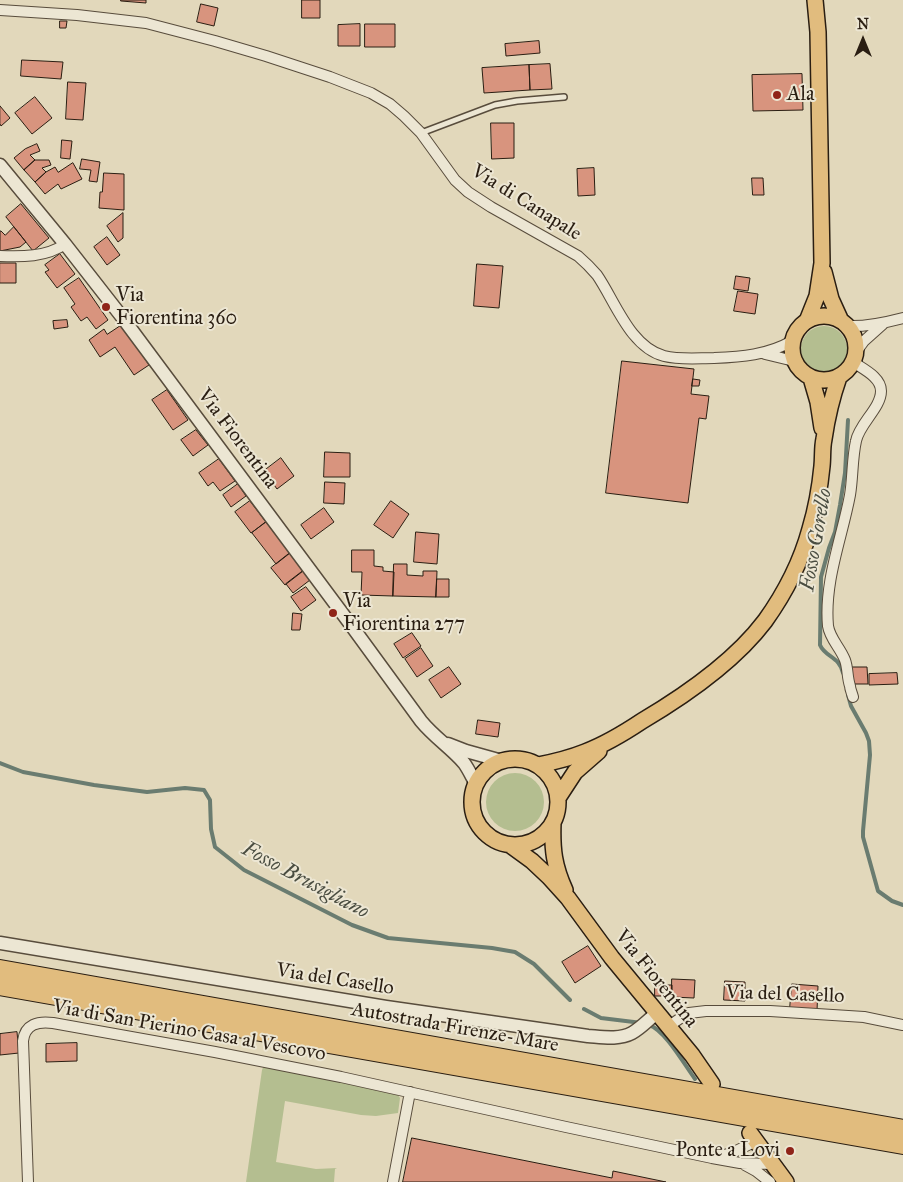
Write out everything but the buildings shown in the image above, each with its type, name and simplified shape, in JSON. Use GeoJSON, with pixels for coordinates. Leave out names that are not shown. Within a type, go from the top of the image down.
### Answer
{"type":"FeatureCollection","features":[{"type":"Feature","properties":{"kind":"highway","name":"Autostrada Firenze-Mare"},"geometry":{"type":"LineString","coordinates":[[0,969],[903,1129]]}},
{"type":"Feature","properties":{"kind":"highway","name":"Autostrada Firenze-Mare"},"geometry":{"type":"LineString","coordinates":[[0,986],[903,1145]]}},
{"type":"Feature","properties":{"kind":"main road"},"geometry":{"type":"LineString","coordinates":[[807,321],[817,296],[822,263],[818,32],[815,0]]}},
{"type":"Feature","properties":{"kind":"main road"},"geometry":{"type":"LineString","coordinates":[[822,263],[831,299],[854,338],[854,357],[847,371],[839,377],[825,381],[810,378],[800,371],[794,361],[791,349],[794,334],[799,328],[807,321],[824,316],[844,323]]}},
{"type":"Feature","properties":{"kind":"main road"},"geometry":{"type":"LineString","coordinates":[[538,765],[584,753],[611,740],[660,710],[726,662],[764,622],[794,572],[810,531],[819,487],[824,439],[839,377]]}},
{"type":"Feature","properties":{"kind":"main road"},"geometry":{"type":"LineString","coordinates":[[810,378],[820,412],[824,439]]}},
{"type":"Feature","properties":{"kind":"main road"},"geometry":{"type":"LineString","coordinates":[[558,798],[580,767],[611,740]]}},
{"type":"Feature","properties":{"kind":"main road"},"geometry":{"type":"LineString","coordinates":[[517,759],[538,765],[550,776],[558,798],[558,809],[553,823],[544,834],[532,842],[510,845],[490,837],[480,827],[472,806],[476,784],[486,770],[502,761],[517,759]]}},
{"type":"Feature","properties":{"kind":"main road","name":"Via Fiorentina"},"geometry":{"type":"LineString","coordinates":[[553,823],[554,859],[568,898]]}},
{"type":"Feature","properties":{"kind":"main road","name":"Via Fiorentina"},"geometry":{"type":"LineString","coordinates":[[510,845],[532,861],[568,898],[612,958],[669,1026],[712,1084]]}},
{"type":"Feature","properties":{"kind":"main road"},"geometry":{"type":"LineString","coordinates":[[753,1137],[777,1176]]}},
{"type":"Feature","properties":{"kind":"street","name":"Via di Canapale"},"geometry":{"type":"LineString","coordinates":[[0,10],[77,15],[146,23],[215,41],[321,74],[371,93],[390,104],[421,133],[455,180],[468,192],[578,256],[588,264],[628,328],[654,353],[679,358],[722,358],[762,354],[792,341]]}},
{"type":"Feature","properties":{"kind":"street","name":"Via Fiorentina"},"geometry":{"type":"LineString","coordinates":[[0,165],[122,317],[421,721],[465,765],[476,784]]}},
{"type":"Feature","properties":{"kind":"street"},"geometry":{"type":"LineString","coordinates":[[0,256],[39,254],[58,249],[65,244]]}},
{"type":"Feature","properties":{"kind":"street"},"geometry":{"type":"LineString","coordinates":[[844,323],[862,326],[884,324],[903,318]]}},
{"type":"Feature","properties":{"kind":"street"},"geometry":{"type":"LineString","coordinates":[[853,697],[846,661],[829,631],[830,583],[850,493],[856,441],[878,401],[881,391],[881,387],[876,379],[854,357],[864,341],[884,324]]}},
{"type":"Feature","properties":{"kind":"street"},"geometry":{"type":"LineString","coordinates":[[762,354],[794,361]]}},
{"type":"Feature","properties":{"kind":"street","name":"Via Fiorentina"},"geometry":{"type":"LineString","coordinates":[[439,740],[458,748],[502,761]]}},
{"type":"Feature","properties":{"kind":"street","name":"Via del Casello"},"geometry":{"type":"LineString","coordinates":[[0,943],[386,1007],[550,1032],[617,1037],[632,1033],[657,1013]]}},
{"type":"Feature","properties":{"kind":"street","name":"Via del Casello"},"geometry":{"type":"LineString","coordinates":[[669,1026],[689,1013],[706,1011],[770,1011],[864,1017],[903,1025]]}},
{"type":"Feature","properties":{"kind":"street","name":"Via di San Pierino Casa al Vescovo"},"geometry":{"type":"LineString","coordinates":[[28,1182],[23,1040],[26,1030],[37,1022],[52,1023],[215,1052],[331,1075],[740,1163]]}},
{"type":"Feature","properties":{"kind":"street"},"geometry":{"type":"LineString","coordinates":[[393,1182],[410,1092]]}},
{"type":"Feature","properties":{"kind":"street"},"geometry":{"type":"LineString","coordinates":[[712,1158],[732,1152],[753,1137]]}},
{"type":"Feature","properties":{"kind":"street"},"geometry":{"type":"LineString","coordinates":[[740,1163],[777,1176]]}},
{"type":"Feature","properties":{"kind":"street"},"geometry":{"type":"LineString","coordinates":[[740,1163],[756,1171],[777,1176]]}},
{"type":"Feature","properties":{"kind":"lane"},"geometry":{"type":"LineString","coordinates":[[421,133],[494,105],[564,97]]}},
{"type":"Feature","properties":{"kind":"green space"},"geometry":{"type":"Polygon","coordinates":[[[829,326],[841,332],[846,340],[846,358],[841,366],[833,371],[819,372],[807,366],[802,358],[801,344],[807,332],[815,327],[829,326]]]}},
{"type":"Feature","properties":{"kind":"green space"},"geometry":{"type":"Polygon","coordinates":[[[515,773],[531,778],[539,786],[544,802],[539,818],[531,826],[515,831],[499,826],[491,818],[486,802],[491,786],[499,778],[515,773]]]}},
{"type":"Feature","properties":{"kind":"green space"},"geometry":{"type":"Polygon","coordinates":[[[264,1065],[398,1095],[400,1098],[398,1113],[376,1116],[361,1115],[285,1101],[276,1162],[316,1169],[337,1168],[335,1169],[334,1182],[246,1182],[264,1065]]]}},
{"type":"Feature","properties":{"kind":"waterway","name":"Fosso Gorello"},"geometry":{"type":"LineString","coordinates":[[843,673],[836,660],[825,652],[820,645],[821,577],[835,532],[840,505],[845,473],[848,420]]}},
{"type":"Feature","properties":{"kind":"waterway","name":"Fosso Gorello"},"geometry":{"type":"LineString","coordinates":[[848,695],[851,706],[869,741],[870,755],[863,837],[878,891],[892,901],[903,905]]}},
{"type":"Feature","properties":{"kind":"waterway","name":"Fosso Brusigliano"},"geometry":{"type":"LineString","coordinates":[[0,763],[23,772],[94,785],[147,792],[185,788],[204,790],[210,800],[211,829],[215,847],[244,870],[352,925],[388,938],[515,952],[534,964],[570,1000]]}},
{"type":"Feature","properties":{"kind":"waterway","name":"Fosso Brusigliano"},"geometry":{"type":"LineString","coordinates":[[584,1009],[601,1018],[642,1023]]}},
{"type":"Feature","properties":{"kind":"waterway","name":"Fosso Brusigliano"},"geometry":{"type":"LineString","coordinates":[[649,1025],[668,1040],[695,1079]]}},
{"type":"Feature","properties":{"kind":"place","name":"Ala"},"geometry":{"type":"Point","coordinates":[777,95]}},
{"type":"Feature","properties":{"kind":"place","name":"Via Fiorentina 360"},"geometry":{"type":"Point","coordinates":[106,307]}},
{"type":"Feature","properties":{"kind":"place","name":"Via Fiorentina 277"},"geometry":{"type":"Point","coordinates":[333,613]}},
{"type":"Feature","properties":{"kind":"place","name":"Ponte a Lovi"},"geometry":{"type":"Point","coordinates":[790,1151]}}]}
